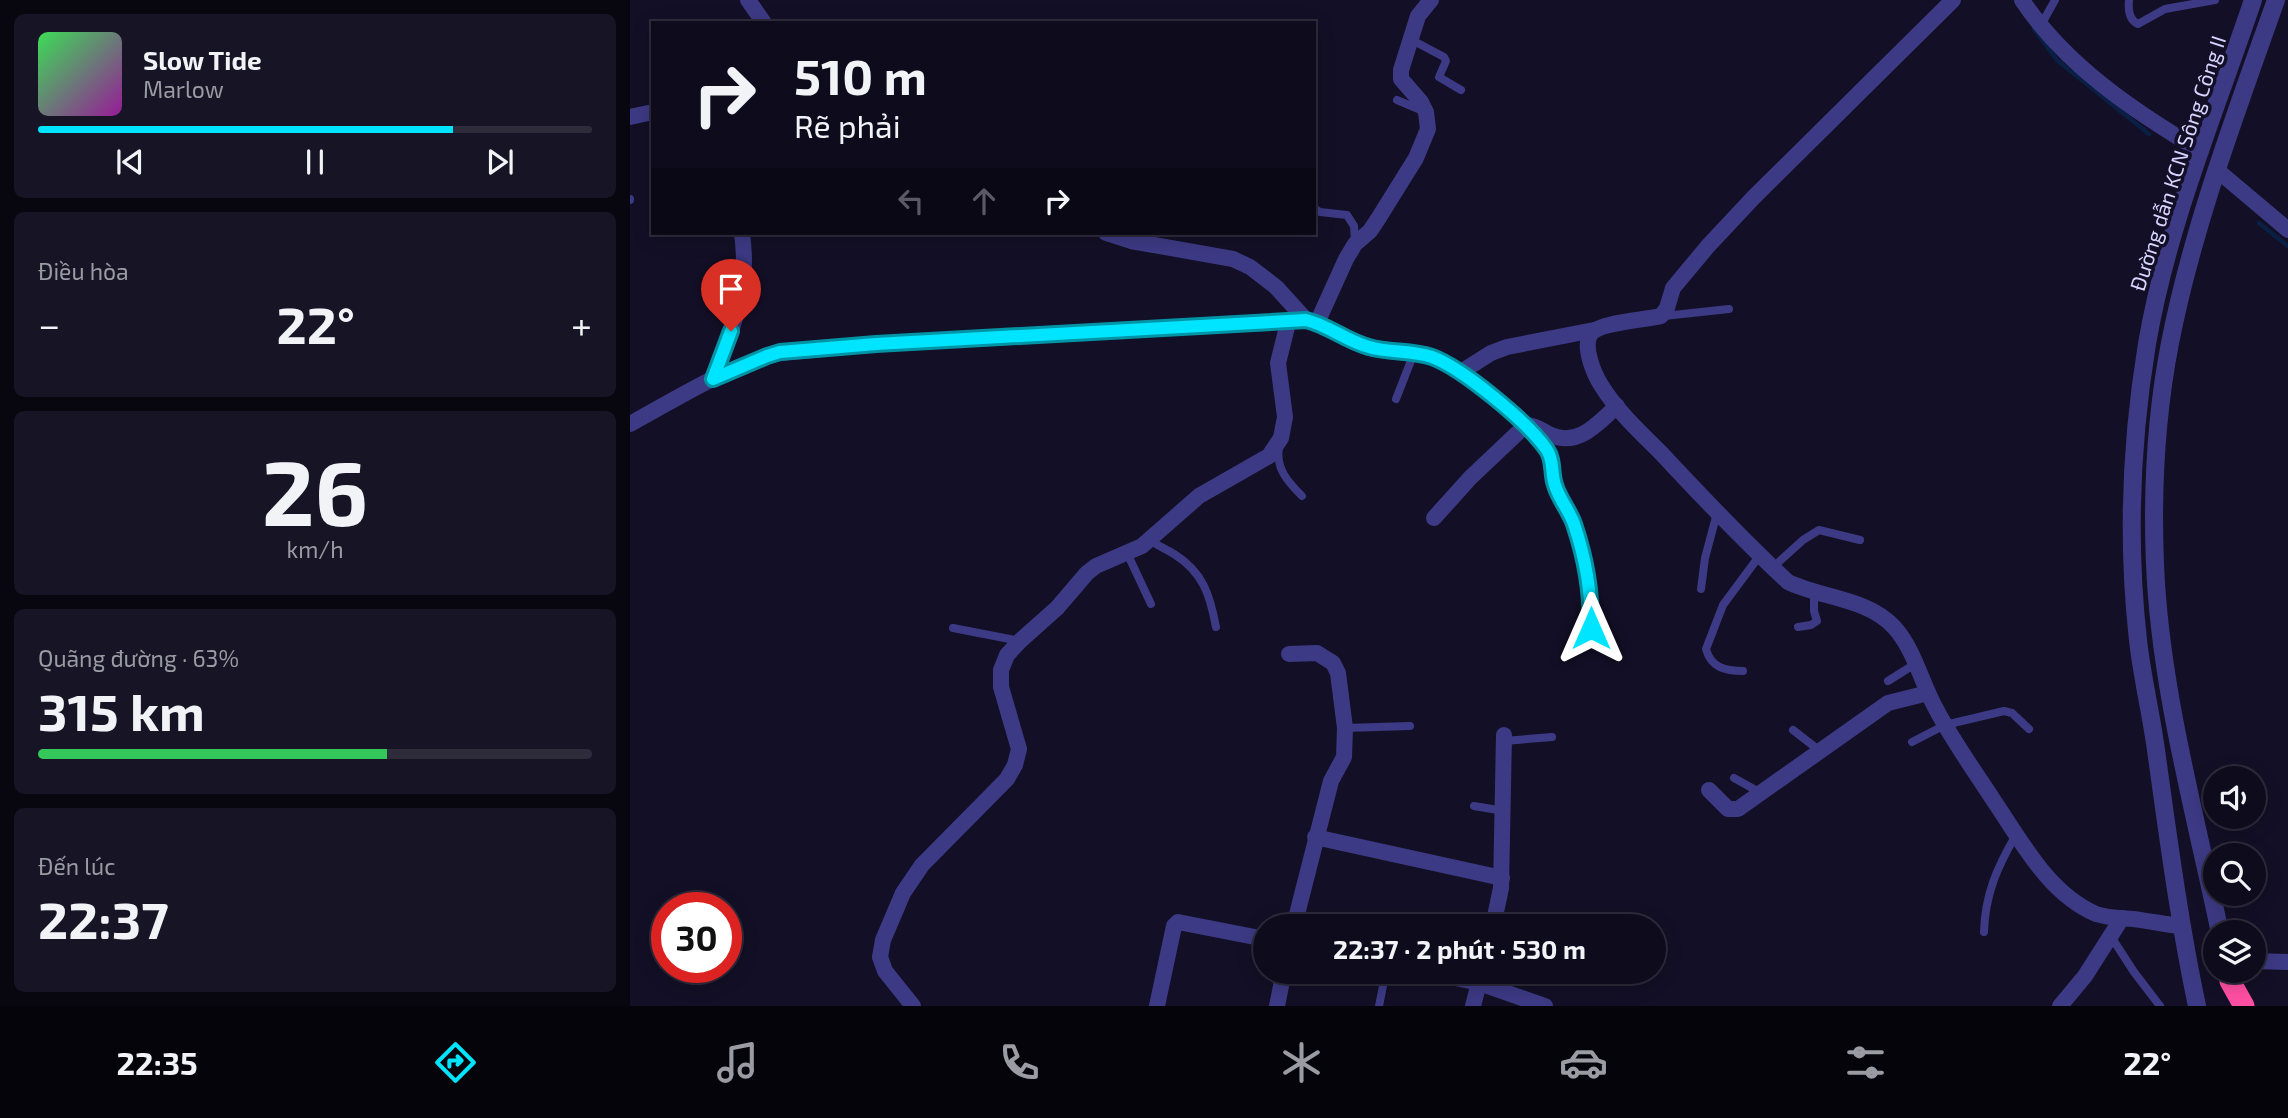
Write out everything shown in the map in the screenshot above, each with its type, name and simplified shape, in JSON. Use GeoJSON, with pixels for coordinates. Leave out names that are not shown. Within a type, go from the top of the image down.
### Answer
{"type":"FeatureCollection","features":[{"type":"Feature","properties":{"kind":"highway"},"geometry":{"type":"LineString","coordinates":[[2232,983],[2244,1006]]}},
{"type":"Feature","properties":{"kind":"street"},"geometry":{"type":"LineString","coordinates":[[748,0],[763,21]]}},
{"type":"Feature","properties":{"kind":"street"},"geometry":{"type":"LineString","coordinates":[[1311,322],[1355,244],[1370,231],[1416,158],[1428,128],[1426,112],[1401,79],[1401,69],[1418,16],[1431,0]]}},
{"type":"Feature","properties":{"kind":"street"},"geometry":{"type":"LineString","coordinates":[[1461,372],[1491,353],[1507,347],[1661,316],[1667,308],[1673,288],[1708,246],[1953,0]]}},
{"type":"Feature","properties":{"kind":"street"},"geometry":{"type":"LineString","coordinates":[[2022,0],[2067,52],[2118,97],[2201,151]]}},
{"type":"Feature","properties":{"kind":"street","name":"Đường dẫn KCN Sông Công II"},"geometry":{"type":"LineString","coordinates":[[2197,1006],[2180,926],[2138,640],[2132,490],[2147,344],[2167,256],[2253,0]]}},
{"type":"Feature","properties":{"kind":"street","name":"Đường dẫn KCN Sông Công II"},"geometry":{"type":"LineString","coordinates":[[2217,920],[2161,637],[2155,564],[2158,433],[2170,344],[2189,265],[2217,170],[2276,0]]}},
{"type":"Feature","properties":{"kind":"street"},"geometry":{"type":"LineString","coordinates":[[630,117],[651,112]]}},
{"type":"Feature","properties":{"kind":"street"},"geometry":{"type":"LineString","coordinates":[[2217,170],[2288,230]]}},
{"type":"Feature","properties":{"kind":"street"},"geometry":{"type":"LineString","coordinates":[[713,379],[740,307],[745,257],[742,235]]}},
{"type":"Feature","properties":{"kind":"street"},"geometry":{"type":"LineString","coordinates":[[1112,235],[1131,241],[1233,259],[1250,267],[1276,287],[1311,322],[1371,348],[1429,356],[1461,372],[1526,425],[1551,457],[1555,487],[1573,521],[1591,590],[1591,628]]}},
{"type":"Feature","properties":{"kind":"street"},"geometry":{"type":"LineString","coordinates":[[630,424],[713,379],[780,352],[876,344],[1311,322]]}},
{"type":"Feature","properties":{"kind":"street"},"geometry":{"type":"LineString","coordinates":[[913,1006],[884,971],[880,957],[883,940],[903,893],[922,865],[1007,779],[1015,765],[1019,749],[1001,687],[1001,670],[1007,655],[1057,608],[1096,566],[1150,540],[1199,496],[1269,456],[1281,438],[1284,416],[1278,363],[1288,323]]}},
{"type":"Feature","properties":{"kind":"street"},"geometry":{"type":"LineString","coordinates":[[1594,330],[1589,336],[1588,347],[1594,372],[1617,406],[1772,568],[1787,582],[1880,614],[1900,635],[1945,724],[2044,874],[2074,901],[2094,913],[2180,926]]}},
{"type":"Feature","properties":{"kind":"street"},"geometry":{"type":"LineString","coordinates":[[1434,518],[1470,478],[1526,425],[1532,425],[1552,436],[1574,438],[1588,432],[1617,406]]}},
{"type":"Feature","properties":{"kind":"street"},"geometry":{"type":"LineString","coordinates":[[2132,490],[2155,490]]}},
{"type":"Feature","properties":{"kind":"street"},"geometry":{"type":"LineString","coordinates":[[1289,654],[1317,653],[1333,663],[1338,673],[1345,728],[1344,757],[1331,781],[1297,914]]}},
{"type":"Feature","properties":{"kind":"street"},"geometry":{"type":"LineString","coordinates":[[1709,790],[1724,806],[1733,810],[1888,703],[1928,693]]}},
{"type":"Feature","properties":{"kind":"street"},"geometry":{"type":"LineString","coordinates":[[1495,914],[1502,878],[1504,738]]}},
{"type":"Feature","properties":{"kind":"street"},"geometry":{"type":"LineString","coordinates":[[1315,837],[1502,878]]}},
{"type":"Feature","properties":{"kind":"street"},"geometry":{"type":"LineString","coordinates":[[2060,1006],[2085,976],[2122,918]]}},
{"type":"Feature","properties":{"kind":"street"},"geometry":{"type":"LineString","coordinates":[[1157,1006],[1174,926],[1178,922],[1253,937]]}},
{"type":"Feature","properties":{"kind":"street"},"geometry":{"type":"LineString","coordinates":[[2266,961],[2288,962]]}},
{"type":"Feature","properties":{"kind":"street"},"geometry":{"type":"LineString","coordinates":[[2230,983],[2235,1006]]}},
{"type":"Feature","properties":{"kind":"street"},"geometry":{"type":"LineString","coordinates":[[1277,1006],[1281,984]]}},
{"type":"Feature","properties":{"kind":"street"},"geometry":{"type":"LineString","coordinates":[[1474,1006],[1479,984]]}},
{"type":"Feature","properties":{"kind":"street"},"geometry":{"type":"LineString","coordinates":[[1496,984],[1545,1006]]}},
{"type":"Feature","properties":{"kind":"lane"},"geometry":{"type":"LineString","coordinates":[[2041,25],[2055,0]]}},
{"type":"Feature","properties":{"kind":"lane"},"geometry":{"type":"LineString","coordinates":[[2129,0],[2130,16],[2133,22],[2138,24],[2165,9],[2215,0]]}},
{"type":"Feature","properties":{"kind":"lane"},"geometry":{"type":"LineString","coordinates":[[1410,39],[1444,57],[1446,61],[1439,77],[1461,90]]}},
{"type":"Feature","properties":{"kind":"lane"},"geometry":{"type":"LineString","coordinates":[[1397,100],[1426,112]]}},
{"type":"Feature","properties":{"kind":"lane"},"geometry":{"type":"LineString","coordinates":[[1316,209],[1346,215],[1354,226],[1355,244]]}},
{"type":"Feature","properties":{"kind":"lane"},"geometry":{"type":"LineString","coordinates":[[1661,316],[1729,309]]}},
{"type":"Feature","properties":{"kind":"lane"},"geometry":{"type":"LineString","coordinates":[[1396,400],[1414,353]]}},
{"type":"Feature","properties":{"kind":"lane"},"geometry":{"type":"LineString","coordinates":[[1281,438],[1278,462],[1290,484],[1302,496]]}},
{"type":"Feature","properties":{"kind":"lane"},"geometry":{"type":"LineString","coordinates":[[1701,589],[1705,558],[1717,513]]}},
{"type":"Feature","properties":{"kind":"lane"},"geometry":{"type":"LineString","coordinates":[[1772,568],[1803,540],[1819,530],[1860,540]]}},
{"type":"Feature","properties":{"kind":"lane"},"geometry":{"type":"LineString","coordinates":[[1150,540],[1172,552],[1195,570],[1206,587],[1216,627]]}},
{"type":"Feature","properties":{"kind":"lane"},"geometry":{"type":"LineString","coordinates":[[1127,553],[1152,604]]}},
{"type":"Feature","properties":{"kind":"lane"},"geometry":{"type":"LineString","coordinates":[[1743,671],[1725,671],[1709,659],[1706,649],[1723,605],[1760,555]]}},
{"type":"Feature","properties":{"kind":"lane"},"geometry":{"type":"LineString","coordinates":[[1798,628],[1817,621],[1814,592]]}},
{"type":"Feature","properties":{"kind":"lane"},"geometry":{"type":"LineString","coordinates":[[953,628],[1020,640]]}},
{"type":"Feature","properties":{"kind":"lane"},"geometry":{"type":"LineString","coordinates":[[1888,681],[1915,664]]}},
{"type":"Feature","properties":{"kind":"lane"},"geometry":{"type":"LineString","coordinates":[[1912,742],[1945,724],[2004,710],[2012,713],[2029,729]]}},
{"type":"Feature","properties":{"kind":"lane"},"geometry":{"type":"LineString","coordinates":[[1345,728],[1410,726]]}},
{"type":"Feature","properties":{"kind":"lane"},"geometry":{"type":"LineString","coordinates":[[1793,730],[1820,751]]}},
{"type":"Feature","properties":{"kind":"lane"},"geometry":{"type":"LineString","coordinates":[[1504,738],[1552,737]]}},
{"type":"Feature","properties":{"kind":"lane"},"geometry":{"type":"LineString","coordinates":[[1734,778],[1761,793]]}},
{"type":"Feature","properties":{"kind":"lane"},"geometry":{"type":"LineString","coordinates":[[1474,806],[1504,811]]}},
{"type":"Feature","properties":{"kind":"lane"},"geometry":{"type":"LineString","coordinates":[[1984,932],[1985,908],[1994,876],[2016,835]]}},
{"type":"Feature","properties":{"kind":"lane"},"geometry":{"type":"LineString","coordinates":[[2110,935],[2160,1006]]}},
{"type":"Feature","properties":{"kind":"lane"},"geometry":{"type":"LineString","coordinates":[[1379,1006],[1383,986]]}},
{"type":"Feature","properties":{"kind":"waterway"},"geometry":{"type":"LineString","coordinates":[[2034,29],[2057,60],[2149,134]]}},
{"type":"Feature","properties":{"kind":"waterway"},"geometry":{"type":"LineString","coordinates":[[2259,223],[2288,246]]}},
{"type":"Feature","properties":{"kind":"route"},"geometry":{"type":"LineString","coordinates":[[731,331],[713,379],[780,352],[876,344],[1306,320],[1371,348],[1429,356],[1461,372],[1526,425],[1547,449],[1551,457],[1555,487],[1573,521],[1585,561],[1591,590],[1591,628]]}}]}
